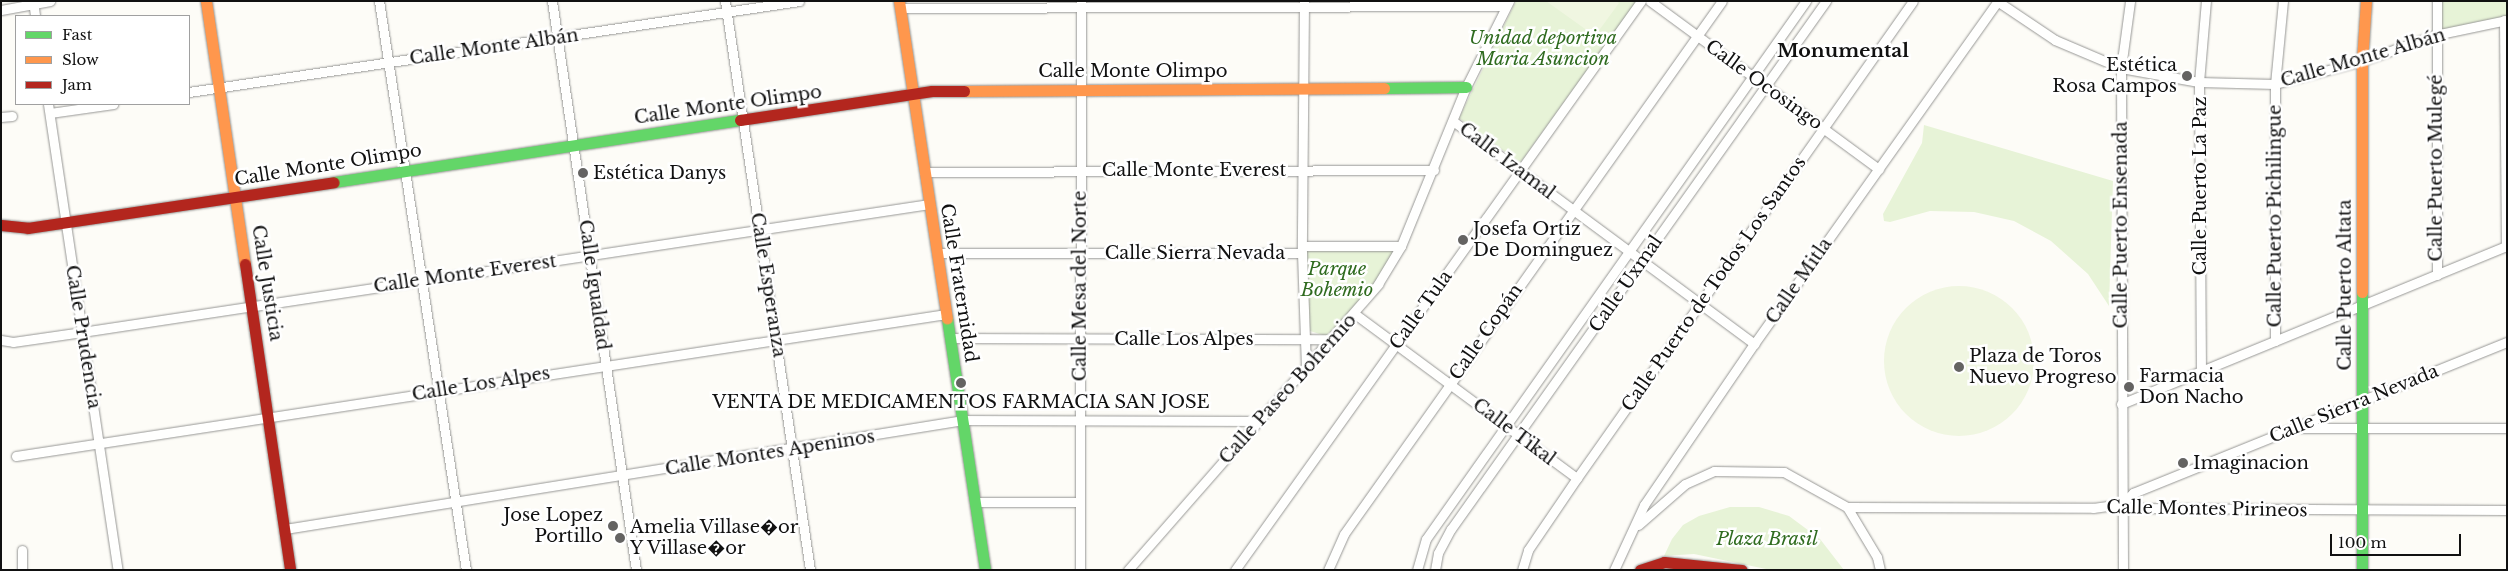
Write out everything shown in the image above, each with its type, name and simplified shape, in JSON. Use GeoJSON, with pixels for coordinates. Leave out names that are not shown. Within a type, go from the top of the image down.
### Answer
{"type":"FeatureCollection","features":[{"type":"Feature","properties":{"kind":"street"},"geometry":{"type":"LineString","coordinates":[[1,10],[33,2],[50,1]]}},
{"type":"Feature","properties":{"kind":"street","name":"Calle Justicia"},"geometry":{"type":"LineString","coordinates":[[206,1],[269,417],[290,570]]}},
{"type":"Feature","properties":{"kind":"street"},"geometry":{"type":"LineString","coordinates":[[379,1],[466,570]]}},
{"type":"Feature","properties":{"kind":"street","name":"Calle Igualdad"},"geometry":{"type":"LineString","coordinates":[[552,1],[636,570]]}},
{"type":"Feature","properties":{"kind":"street","name":"Calle Esperanza"},"geometry":{"type":"LineString","coordinates":[[725,1],[810,570]]}},
{"type":"Feature","properties":{"kind":"street","name":"Calle Monte Albán"},"geometry":{"type":"LineString","coordinates":[[190,92],[799,1]]}},
{"type":"Feature","properties":{"kind":"street","name":"Calle Tula"},"geometry":{"type":"LineString","coordinates":[[1235,570],[1641,1]]}},
{"type":"Feature","properties":{"kind":"street","name":"Calle Ocosingo"},"geometry":{"type":"LineString","coordinates":[[1650,1],[1879,169]]}},
{"type":"Feature","properties":{"kind":"street","name":"Calle Copán"},"geometry":{"type":"LineString","coordinates":[[1328,570],[1344,534],[1722,1]]}},
{"type":"Feature","properties":{"kind":"street","name":"Calle Uxmal"},"geometry":{"type":"LineString","coordinates":[[1416,570],[1426,539],[1806,1]]}},
{"type":"Feature","properties":{"kind":"street","name":"Calle Uxmal"},"geometry":{"type":"LineString","coordinates":[[1435,570],[1438,553],[1451,529],[1826,1]]}},
{"type":"Feature","properties":{"kind":"street","name":"Calle Puerto de Todos Los Santos"},"geometry":{"type":"LineString","coordinates":[[1522,570],[1528,550],[1577,478],[1913,1]]}},
{"type":"Feature","properties":{"kind":"street","name":"Calle Puerto Ensenada"},"geometry":{"type":"LineString","coordinates":[[2123,570],[2121,68],[2130,1]]}},
{"type":"Feature","properties":{"kind":"street","name":"Calle Puerto La Paz"},"geometry":{"type":"LineString","coordinates":[[2200,372],[2199,82],[2206,1]]}},
{"type":"Feature","properties":{"kind":"street","name":"Calle Puerto Pichilingue"},"geometry":{"type":"LineString","coordinates":[[2274,341],[2275,84],[2283,1]]}},
{"type":"Feature","properties":{"kind":"street","name":"Calle Puerto Altata"},"geometry":{"type":"LineString","coordinates":[[2362,570],[2362,61],[2366,1]]}},
{"type":"Feature","properties":{"kind":"street","name":"Calle Puerto Mulegé"},"geometry":{"type":"LineString","coordinates":[[2437,1],[2435,35],[2437,275]]}},
{"type":"Feature","properties":{"kind":"street"},"geometry":{"type":"LineString","coordinates":[[33,2],[36,15]]}},
{"type":"Feature","properties":{"kind":"street","name":"Calle Monte Albán"},"geometry":{"type":"LineString","coordinates":[[1997,2],[2055,40],[2121,68],[2199,82],[2275,84],[2362,61],[2435,35],[2506,20]]}},
{"type":"Feature","properties":{"kind":"street","name":"Calle Mitla"},"geometry":{"type":"LineString","coordinates":[[1614,570],[1636,527],[1644,505],[1754,344],[1997,2]]}},
{"type":"Feature","properties":{"kind":"street"},"geometry":{"type":"LineString","coordinates":[[899,4],[1507,4]]}},
{"type":"Feature","properties":{"kind":"street","name":"Calle Fraternidad"},"geometry":{"type":"LineString","coordinates":[[899,4],[985,570]]}},
{"type":"Feature","properties":{"kind":"street","name":"Calle Mesa del Norte"},"geometry":{"type":"LineString","coordinates":[[1080,4],[1080,570]]}},
{"type":"Feature","properties":{"kind":"street"},"geometry":{"type":"LineString","coordinates":[[1304,4],[1305,170],[1303,250],[1306,366]]}},
{"type":"Feature","properties":{"kind":"street","name":"Calle Paseo Bohemio"},"geometry":{"type":"LineString","coordinates":[[1128,570],[1329,339],[1355,314],[1401,246],[1434,170],[1466,87],[1507,4]]}},
{"type":"Feature","properties":{"kind":"street"},"geometry":{"type":"LineString","coordinates":[[2121,404],[2506,246],[2506,20]]}},
{"type":"Feature","properties":{"kind":"street","name":"Calle Monte Olimpo"},"geometry":{"type":"LineString","coordinates":[[1,225],[28,228],[65,223],[932,91],[1080,88],[1466,87]]}},
{"type":"Feature","properties":{"kind":"street"},"geometry":{"type":"LineString","coordinates":[[49,108],[97,105]]}},
{"type":"Feature","properties":{"kind":"street","name":"Calle Prudencia"},"geometry":{"type":"LineString","coordinates":[[49,108],[118,570]]}},
{"type":"Feature","properties":{"kind":"street"},"geometry":{"type":"LineString","coordinates":[[1,117],[12,116]]}},
{"type":"Feature","properties":{"kind":"street","name":"Calle Izamal"},"geometry":{"type":"LineString","coordinates":[[1453,121],[1754,344]]}},
{"type":"Feature","properties":{"kind":"street","name":"Calle Monte Everest"},"geometry":{"type":"LineString","coordinates":[[924,172],[1434,170]]}},
{"type":"Feature","properties":{"kind":"street","name":"Calle Monte Everest"},"geometry":{"type":"LineString","coordinates":[[1,340],[13,342],[82,332],[422,280],[760,232],[929,204]]}},
{"type":"Feature","properties":{"kind":"street","name":"Calle Sierra Nevada"},"geometry":{"type":"LineString","coordinates":[[937,253],[1303,250],[1401,246]]}},
{"type":"Feature","properties":{"kind":"street","name":"Calle Los Alpes"},"geometry":{"type":"LineString","coordinates":[[16,456],[438,390],[946,314]]}},
{"type":"Feature","properties":{"kind":"street","name":"Calle Tikal"},"geometry":{"type":"LineString","coordinates":[[1355,314],[1577,478]]}},
{"type":"Feature","properties":{"kind":"street","name":"Calle Los Alpes"},"geometry":{"type":"LineString","coordinates":[[950,338],[1329,339]]}},
{"type":"Feature","properties":{"kind":"street","name":"Calle Sierra Nevada"},"geometry":{"type":"LineString","coordinates":[[2122,504],[2133,493],[2507,342]]}},
{"type":"Feature","properties":{"kind":"street","name":"Calle Montes Apeninos"},"geometry":{"type":"LineString","coordinates":[[285,528],[454,500],[623,477],[963,420],[1258,421]]}},
{"type":"Feature","properties":{"kind":"street"},"geometry":{"type":"LineString","coordinates":[[2294,428],[2507,428]]}},
{"type":"Feature","properties":{"kind":"street"},"geometry":{"type":"LineString","coordinates":[[1636,527],[1685,484],[1714,471],[1784,472],[1847,507],[1877,557],[1880,570]]}},
{"type":"Feature","properties":{"kind":"street"},"geometry":{"type":"LineString","coordinates":[[975,502],[1080,502]]}},
{"type":"Feature","properties":{"kind":"street","name":"Calle Montes Pirineos"},"geometry":{"type":"LineString","coordinates":[[1847,507],[2093,508],[2122,504],[2131,508],[2507,510]]}},
{"type":"Feature","properties":{"kind":"street"},"geometry":{"type":"LineString","coordinates":[[22,550],[22,570]]}},
{"type":"Feature","properties":{"kind":"street"},"geometry":{"type":"LineString","coordinates":[[1640,570],[1664,562],[1675,562],[1742,570]]}},
{"type":"Feature","properties":{"kind":"green space","name":"Unidad deportiva Maria Asuncion"},"geometry":{"type":"Polygon","coordinates":[[[1516,1],[1637,1],[1520,163],[1459,118],[1516,1]]]}},
{"type":"Feature","properties":{"kind":"green space"},"geometry":{"type":"Polygon","coordinates":[[[1546,1],[1616,1],[1619,3],[1595,36],[1546,1]]]}},
{"type":"Feature","properties":{"kind":"green space"},"geometry":{"type":"Polygon","coordinates":[[[2439,1],[2507,1],[2507,20],[2437,33],[2439,1]]]}},
{"type":"Feature","properties":{"kind":"green space"},"geometry":{"type":"Polygon","coordinates":[[[1924,125],[2113,181],[2109,306],[2088,274],[2051,241],[2014,221],[1974,212],[1930,211],[1890,222],[1884,221],[1883,214],[1922,143],[1924,125]]]}},
{"type":"Feature","properties":{"kind":"green space","name":"Parque Bohemio"},"geometry":{"type":"Polygon","coordinates":[[[1305,248],[1397,248],[1372,288],[1353,312],[1326,336],[1310,331],[1306,319],[1305,248]]]}},
{"type":"Feature","properties":{"kind":"green space","name":"Plaza de Toros Nuevo Progreso"},"geometry":{"type":"Polygon","coordinates":[[[1959,286],[1988,292],[2012,308],[2028,332],[2034,361],[2028,390],[2012,414],[1988,430],[1959,436],[1930,430],[1906,414],[1890,390],[1884,361],[1890,332],[1906,308],[1930,292],[1959,286]]]}},
{"type":"Feature","properties":{"kind":"green space","name":"Plaza Brasil"},"geometry":{"type":"Polygon","coordinates":[[[1730,507],[1759,507],[1789,516],[1820,539],[1844,570],[1771,570],[1694,554],[1664,556],[1672,539],[1683,525],[1699,516],[1730,507]]]}},
{"type":"Feature","properties":{"kind":"traffic: fast"},"geometry":{"type":"LineString","coordinates":[[1384,88],[1466,87]]}},
{"type":"Feature","properties":{"kind":"traffic: fast"},"geometry":{"type":"LineString","coordinates":[[334,182],[740,120]]}},
{"type":"Feature","properties":{"kind":"traffic: fast"},"geometry":{"type":"LineString","coordinates":[[2362,292],[2362,570]]}},
{"type":"Feature","properties":{"kind":"traffic: fast"},"geometry":{"type":"LineString","coordinates":[[947,318],[985,570]]}},
{"type":"Feature","properties":{"kind":"traffic: slow"},"geometry":{"type":"LineString","coordinates":[[206,1],[245,264]]}},
{"type":"Feature","properties":{"kind":"traffic: slow"},"geometry":{"type":"LineString","coordinates":[[899,1],[947,318]]}},
{"type":"Feature","properties":{"kind":"traffic: slow"},"geometry":{"type":"LineString","coordinates":[[2362,292],[2362,61],[2366,1]]}},
{"type":"Feature","properties":{"kind":"traffic: slow"},"geometry":{"type":"LineString","coordinates":[[964,91],[1384,88]]}},
{"type":"Feature","properties":{"kind":"traffic: jam"},"geometry":{"type":"LineString","coordinates":[[740,120],[932,91],[964,91]]}},
{"type":"Feature","properties":{"kind":"traffic: jam"},"geometry":{"type":"LineString","coordinates":[[1,225],[28,228],[334,182]]}},
{"type":"Feature","properties":{"kind":"traffic: jam"},"geometry":{"type":"LineString","coordinates":[[245,264],[290,570]]}},
{"type":"Feature","properties":{"kind":"traffic: jam"},"geometry":{"type":"LineString","coordinates":[[1640,570],[1664,562],[1742,570]]}},
{"type":"Feature","properties":{"kind":"place","name":"Estética Rosa Campos"},"geometry":{"type":"Point","coordinates":[2187,76]}},
{"type":"Feature","properties":{"kind":"place","name":"Estética Danys"},"geometry":{"type":"Point","coordinates":[583,173]}},
{"type":"Feature","properties":{"kind":"place","name":"Josefa Ortiz De Dominguez"},"geometry":{"type":"Point","coordinates":[1463,240]}},
{"type":"Feature","properties":{"kind":"place","name":"Plaza de Toros Nuevo Progreso"},"geometry":{"type":"Point","coordinates":[1959,367]}},
{"type":"Feature","properties":{"kind":"place","name":"VENTA DE MEDICAMENTOS FARMACIA SAN JOSE"},"geometry":{"type":"Point","coordinates":[961,383]}},
{"type":"Feature","properties":{"kind":"place","name":"Farmacia Don Nacho"},"geometry":{"type":"Point","coordinates":[2129,387]}},
{"type":"Feature","properties":{"kind":"place","name":"Imaginacion"},"geometry":{"type":"Point","coordinates":[2183,463]}},
{"type":"Feature","properties":{"kind":"place","name":"Jose Lopez Portillo"},"geometry":{"type":"Point","coordinates":[613,526]}},
{"type":"Feature","properties":{"kind":"place","name":"Amelia Villase�or Y Villase�or"},"geometry":{"type":"Point","coordinates":[620,538]}},
{"type":"Feature","properties":{"kind":"district","name":"Monumental"},"geometry":{"type":"Point","coordinates":[1843,51]}}]}
